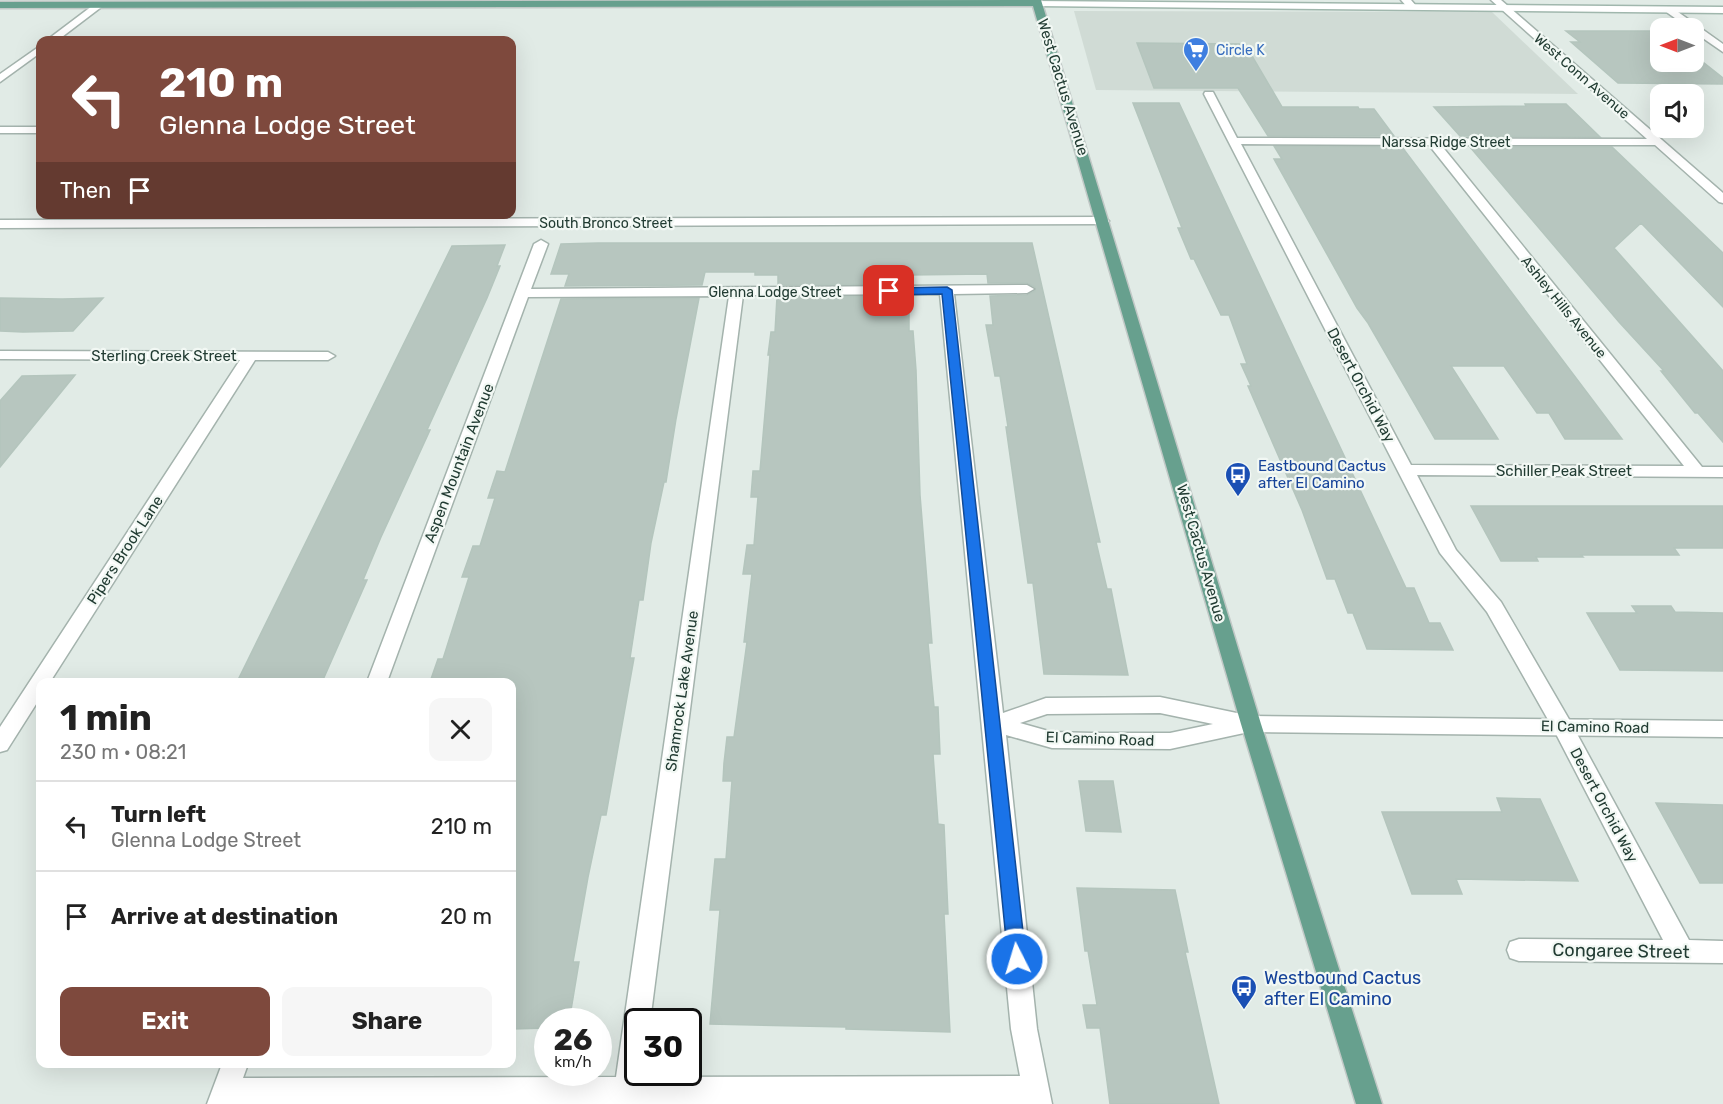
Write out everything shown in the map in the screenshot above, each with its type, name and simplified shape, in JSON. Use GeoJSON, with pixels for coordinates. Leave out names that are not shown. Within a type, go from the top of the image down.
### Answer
{"type":"FeatureCollection","features":[{"type":"Feature","properties":{"kind":"main road"},"geometry":{"type":"LineString","coordinates":[[0,5],[1037,1]]}},
{"type":"Feature","properties":{"kind":"main road","name":"West Cactus Avenue"},"geometry":{"type":"LineString","coordinates":[[1037,1],[1251,724],[1369,1104]]}},
{"type":"Feature","properties":{"kind":"street"},"geometry":{"type":"LineString","coordinates":[[1718,0],[1723,0]]}},
{"type":"Feature","properties":{"kind":"street"},"geometry":{"type":"LineString","coordinates":[[1037,1],[1501,4],[1723,10]]}},
{"type":"Feature","properties":{"kind":"street"},"geometry":{"type":"LineString","coordinates":[[58,36],[103,3]]}},
{"type":"Feature","properties":{"kind":"street","name":"West Conn Avenue"},"geometry":{"type":"LineString","coordinates":[[1501,4],[1723,199]]}},
{"type":"Feature","properties":{"kind":"street"},"geometry":{"type":"LineString","coordinates":[[1668,9],[1723,49]]}},
{"type":"Feature","properties":{"kind":"street"},"geometry":{"type":"LineString","coordinates":[[0,79],[36,52]]}},
{"type":"Feature","properties":{"kind":"street","name":"Desert Orchid Way"},"geometry":{"type":"LineString","coordinates":[[1209,94],[1449,553],[1494,607],[1563,727],[1682,952]]}},
{"type":"Feature","properties":{"kind":"street"},"geometry":{"type":"LineString","coordinates":[[0,130],[36,130]]}},
{"type":"Feature","properties":{"kind":"street","name":"Narssa Ridge Street"},"geometry":{"type":"LineString","coordinates":[[1234,141],[1658,142]]}},
{"type":"Feature","properties":{"kind":"street","name":"Ashley Hills Avenue"},"geometry":{"type":"LineString","coordinates":[[1432,141],[1697,472]]}},
{"type":"Feature","properties":{"kind":"street","name":"South Bronco Street"},"geometry":{"type":"LineString","coordinates":[[0,224],[1103,221]]}},
{"type":"Feature","properties":{"kind":"street","name":"Aspen Mountain Avenue"},"geometry":{"type":"LineString","coordinates":[[379,678],[541,244]]}},
{"type":"Feature","properties":{"kind":"street"},"geometry":{"type":"LineString","coordinates":[[234,1068],[223,1097],[628,1089],[1037,1096],[1024,1029],[947,290]]}},
{"type":"Feature","properties":{"kind":"street","name":"Glenna Lodge Street"},"geometry":{"type":"LineString","coordinates":[[523,293],[1028,290]]}},
{"type":"Feature","properties":{"kind":"street","name":"Shamrock Lake Avenue"},"geometry":{"type":"LineString","coordinates":[[628,1089],[736,293]]}},
{"type":"Feature","properties":{"kind":"street","name":"Sterling Creek Street"},"geometry":{"type":"LineString","coordinates":[[0,355],[328,356]]}},
{"type":"Feature","properties":{"kind":"street","name":"Pipers Brook Lane"},"geometry":{"type":"LineString","coordinates":[[42,678],[249,356]]}},
{"type":"Feature","properties":{"kind":"street","name":"Schiller Peak Street"},"geometry":{"type":"LineString","coordinates":[[1405,470],[1723,472]]}},
{"type":"Feature","properties":{"kind":"street","name":"Pipers Brook Lane"},"geometry":{"type":"LineString","coordinates":[[0,744],[36,688]]}},
{"type":"Feature","properties":{"kind":"street","name":"El Camino Road"},"geometry":{"type":"LineString","coordinates":[[994,724],[1046,706],[1160,705],[1251,724],[1723,729]]}},
{"type":"Feature","properties":{"kind":"street","name":"El Camino Road"},"geometry":{"type":"LineString","coordinates":[[994,724],[1052,740],[1170,741],[1251,724]]}},
{"type":"Feature","properties":{"kind":"street","name":"Congaree Street"},"geometry":{"type":"LineString","coordinates":[[1519,950],[1723,952]]}},
{"type":"Feature","properties":{"kind":"shaded area"},"geometry":{"type":"Polygon","coordinates":[[[1074,11],[1492,12],[1578,94],[1096,90],[1074,11]]]}},
{"type":"Feature","properties":{"kind":"building"},"geometry":{"type":"Polygon","coordinates":[[[1566,31],[1650,31],[1650,72],[1704,72],[1704,63],[1723,78],[1723,84],[1618,83],[1571,42],[1580,42],[1566,31]]]}},
{"type":"Feature","properties":{"kind":"building"},"geometry":{"type":"Polygon","coordinates":[[[1137,43],[1245,44],[1282,107],[1374,109],[1394,136],[1268,136],[1238,88],[1154,88],[1137,43]]]}},
{"type":"Feature","properties":{"kind":"building"},"geometry":{"type":"Polygon","coordinates":[[[1133,103],[1179,103],[1406,588],[1414,588],[1429,623],[1440,623],[1453,650],[1367,649],[1353,613],[1348,613],[1335,579],[1327,579],[1302,510],[1248,386],[1251,386],[1241,364],[1247,364],[1229,315],[1221,315],[1194,259],[1191,259],[1178,228],[1182,228],[1133,103]]]}},
{"type":"Feature","properties":{"kind":"building"},"geometry":{"type":"Polygon","coordinates":[[[1525,104],[1566,104],[1600,137],[1460,136],[1434,107],[1526,106],[1525,104]]]}},
{"type":"Feature","properties":{"kind":"building"},"geometry":{"type":"Polygon","coordinates":[[[1274,146],[1402,147],[1622,439],[1565,439],[1549,413],[1537,413],[1504,366],[1451,366],[1498,439],[1435,439],[1357,308],[1274,159],[1282,159],[1274,146]]]}},
{"type":"Feature","properties":{"kind":"building"},"geometry":{"type":"Polygon","coordinates":[[[1470,147],[1612,147],[1723,253],[1723,307],[1641,223],[1614,248],[1723,371],[1723,442],[1698,413],[1695,413],[1661,371],[1664,371],[1619,322],[1470,147]]]}},
{"type":"Feature","properties":{"kind":"building"},"geometry":{"type":"Polygon","coordinates":[[[1032,243],[1100,542],[1096,542],[1107,589],[1111,589],[1128,675],[1044,674],[1033,583],[1028,583],[1000,376],[995,376],[986,325],[993,325],[990,296],[1027,295],[1035,291],[1035,287],[1027,283],[988,283],[987,274],[908,275],[909,284],[778,285],[778,275],[755,275],[755,272],[705,272],[702,285],[565,286],[569,274],[551,274],[561,244],[1032,243]]]}},
{"type":"Feature","properties":{"kind":"building"},"geometry":{"type":"Polygon","coordinates":[[[505,245],[497,266],[500,266],[487,298],[381,537],[363,580],[367,580],[324,678],[239,678],[452,246],[505,245]]]}},
{"type":"Feature","properties":{"kind":"building"},"geometry":{"type":"Polygon","coordinates":[[[909,296],[909,331],[913,331],[916,370],[920,495],[932,643],[928,643],[934,707],[938,707],[940,754],[933,754],[938,824],[944,825],[948,914],[944,914],[950,1032],[710,1024],[720,910],[710,910],[715,859],[726,859],[732,781],[723,781],[724,763],[727,737],[734,737],[747,642],[744,642],[752,574],[743,574],[747,545],[754,545],[758,497],[751,497],[753,471],[760,471],[770,355],[768,355],[771,332],[775,332],[777,297],[909,296]]]}},
{"type":"Feature","properties":{"kind":"building"},"geometry":{"type":"Polygon","coordinates":[[[0,298],[103,298],[73,331],[23,332],[0,331],[0,298]]]}},
{"type":"Feature","properties":{"kind":"building"},"geometry":{"type":"Polygon","coordinates":[[[699,298],[666,482],[664,482],[651,543],[643,600],[639,600],[630,658],[634,658],[606,815],[601,815],[588,877],[573,962],[579,962],[571,1008],[534,1008],[534,1028],[516,1029],[516,678],[431,678],[438,659],[443,659],[469,577],[462,577],[473,546],[480,546],[495,498],[488,498],[497,471],[505,472],[561,299],[699,298]]]}},
{"type":"Feature","properties":{"kind":"building"},"geometry":{"type":"Polygon","coordinates":[[[75,375],[0,467],[0,401],[22,376],[75,375]]]}},
{"type":"Feature","properties":{"kind":"building"},"geometry":{"type":"Polygon","coordinates":[[[1471,506],[1723,506],[1723,548],[1674,548],[1679,555],[1581,555],[1583,557],[1536,557],[1538,561],[1501,561],[1471,506]]]}},
{"type":"Feature","properties":{"kind":"building"},"geometry":{"type":"Polygon","coordinates":[[[1632,606],[1671,606],[1675,612],[1723,613],[1723,671],[1620,670],[1587,613],[1637,613],[1632,606]]]}},
{"type":"Feature","properties":{"kind":"building"},"geometry":{"type":"Polygon","coordinates":[[[1079,781],[1113,781],[1121,832],[1086,831],[1079,781]]]}},
{"type":"Feature","properties":{"kind":"building"},"geometry":{"type":"Polygon","coordinates":[[[1497,798],[1540,799],[1578,881],[1456,879],[1462,894],[1412,894],[1382,812],[1502,812],[1497,798]]]}},
{"type":"Feature","properties":{"kind":"building"},"geometry":{"type":"Polygon","coordinates":[[[1656,803],[1723,805],[1723,883],[1700,883],[1656,803]]]}},
{"type":"Feature","properties":{"kind":"building"},"geometry":{"type":"Polygon","coordinates":[[[1077,888],[1175,890],[1188,952],[1185,952],[1219,1104],[1110,1104],[1100,1028],[1087,1028],[1083,1005],[1097,1005],[1088,951],[1085,951],[1077,888]]]}},
{"type":"Feature","properties":{"kind":"place","name":"Circle K"},"geometry":{"type":"Point","coordinates":[1196,73]}},
{"type":"Feature","properties":{"kind":"place","name":"Eastbound Cactus after El Camino"},"geometry":{"type":"Point","coordinates":[1238,498]}},
{"type":"Feature","properties":{"kind":"place","name":"Westbound Cactus after El Camino"},"geometry":{"type":"Point","coordinates":[1244,1011]}},
{"type":"Feature","properties":{"kind":"route"},"geometry":{"type":"LineString","coordinates":[[889,291],[947,290],[1017,959]]}}]}
